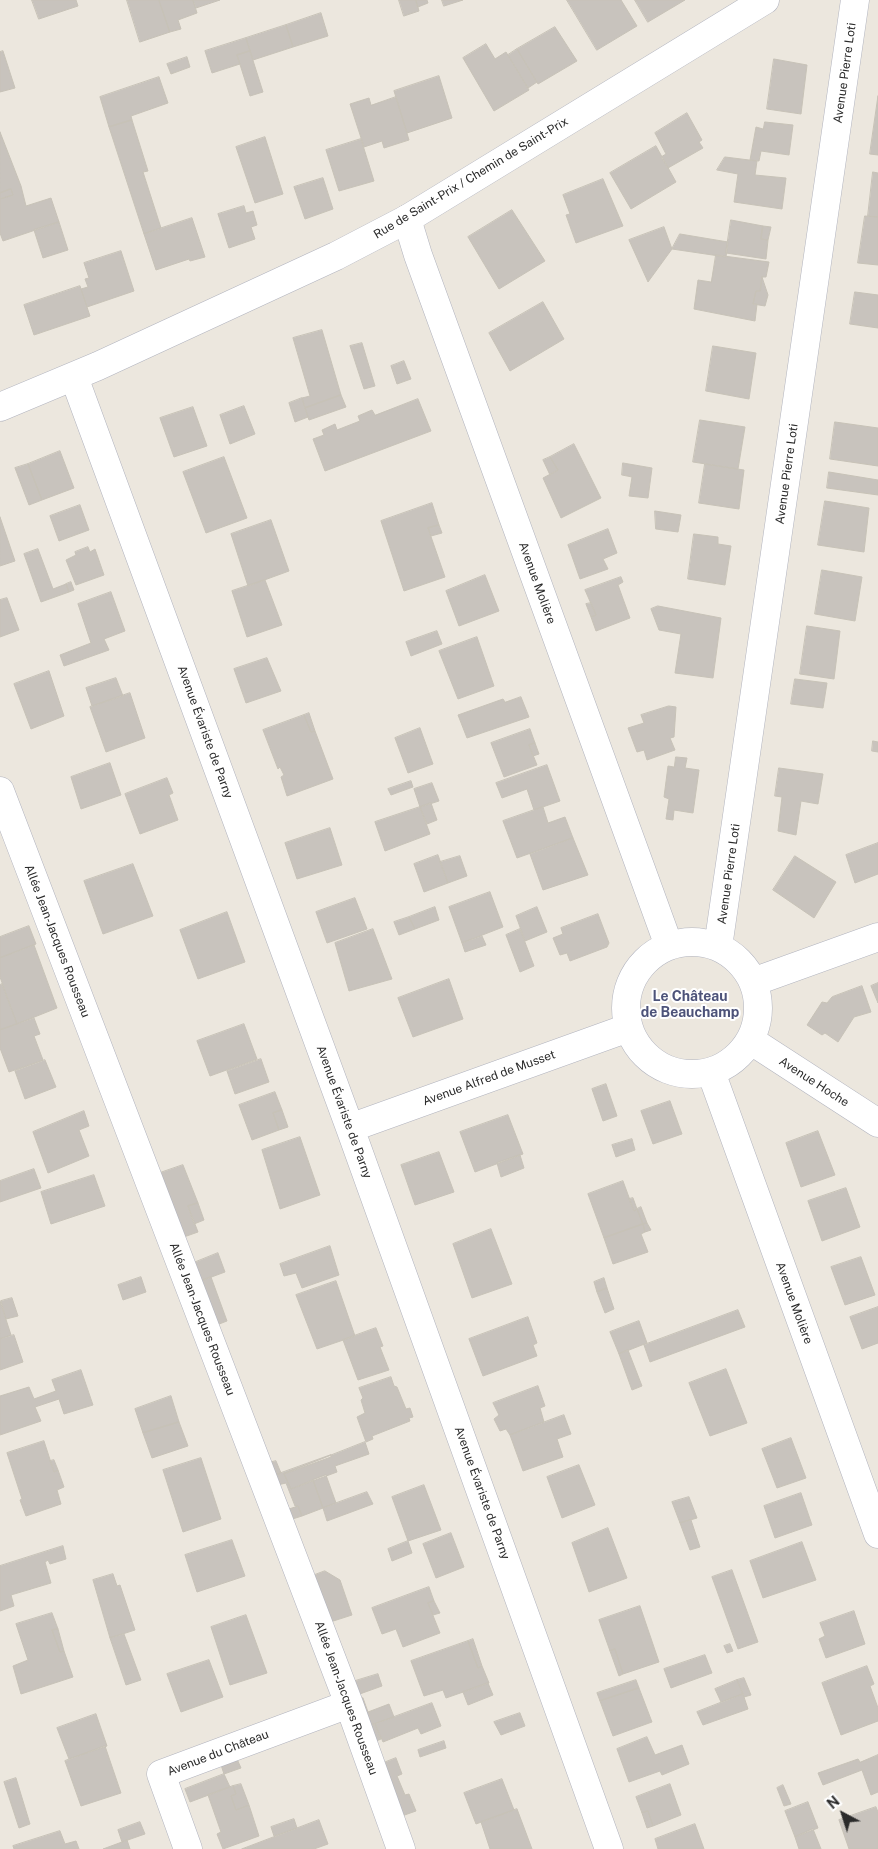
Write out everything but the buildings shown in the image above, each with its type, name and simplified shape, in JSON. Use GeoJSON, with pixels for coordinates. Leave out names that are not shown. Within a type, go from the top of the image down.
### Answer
{"type":"FeatureCollection","features":[{"type":"Feature","properties":{"kind":"street","name":"Rue de Saint-Prix / Chemin de Saint-Prix"},"geometry":{"type":"LineString","coordinates":[[0,407],[74,377],[336,256],[407,219],[765,0]]}},
{"type":"Feature","properties":{"kind":"street","name":"Avenue Pierre Loti"},"geometry":{"type":"LineString","coordinates":[[718,947],[855,0]]}},
{"type":"Feature","properties":{"kind":"street","name":"Avenue Molière"},"geometry":{"type":"LineString","coordinates":[[407,219],[418,255],[669,946]]}},
{"type":"Feature","properties":{"kind":"street","name":"Avenue Évariste de Parny"},"geometry":{"type":"LineString","coordinates":[[74,377],[350,1128],[609,1849]]}},
{"type":"Feature","properties":{"kind":"street","name":"Allée Jean-Jacques Rousseau"},"geometry":{"type":"LineString","coordinates":[[0,791],[349,1704],[401,1849]]}},
{"type":"Feature","properties":{"kind":"street"},"geometry":{"type":"LineString","coordinates":[[753,982],[878,936]]}},
{"type":"Feature","properties":{"kind":"street"},"geometry":{"type":"LineString","coordinates":[[685,942],[702,942],[718,947],[733,956],[745,968],[753,982],[758,1002],[758,1011],[757,1021],[750,1040],[740,1054],[726,1065],[711,1072],[690,1074],[670,1071],[652,1062],[637,1047],[628,1028],[625,1009],[628,988],[637,970],[651,955],[669,946],[685,942]]}},
{"type":"Feature","properties":{"kind":"street","name":"Avenue Alfred de Musset"},"geometry":{"type":"LineString","coordinates":[[350,1128],[628,1028]]}},
{"type":"Feature","properties":{"kind":"street","name":"Avenue Hoche"},"geometry":{"type":"LineString","coordinates":[[750,1040],[878,1123]]}},
{"type":"Feature","properties":{"kind":"street","name":"Avenue Molière"},"geometry":{"type":"LineString","coordinates":[[711,1072],[878,1534]]}},
{"type":"Feature","properties":{"kind":"street","name":"Avenue du Château"},"geometry":{"type":"LineString","coordinates":[[188,1849],[161,1774],[349,1704]]}},
{"type":"Feature","properties":{"kind":"district","name":"Le Château de Beauchamp"},"geometry":{"type":"Point","coordinates":[690,1006]}}]}
